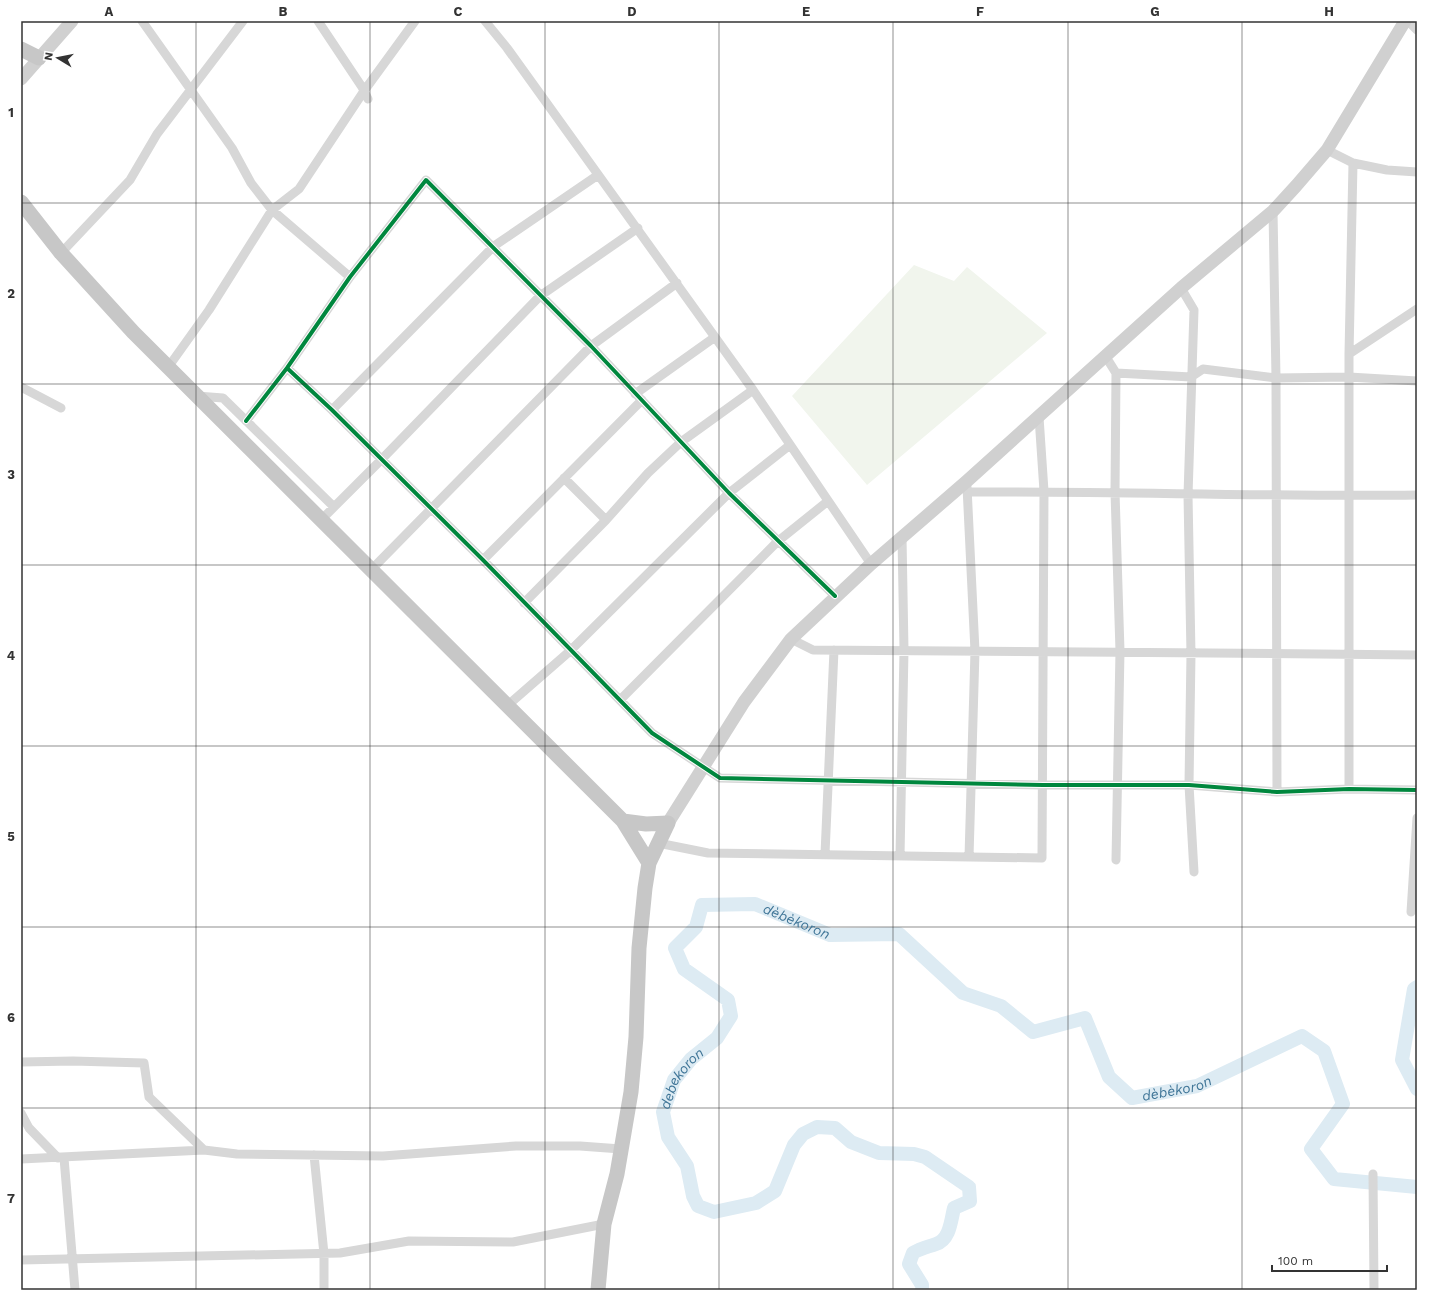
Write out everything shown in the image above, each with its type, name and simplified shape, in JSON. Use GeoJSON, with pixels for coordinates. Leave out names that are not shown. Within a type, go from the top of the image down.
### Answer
{"type":"FeatureCollection","features":[{"type":"Feature","properties":{"kind":"highway"},"geometry":{"type":"LineString","coordinates":[[21,202],[61,253],[133,332],[623,821],[649,863]]}},
{"type":"Feature","properties":{"kind":"highway"},"geometry":{"type":"LineString","coordinates":[[598,1290],[604,1224],[621,1149],[635,1052],[642,906],[649,863],[668,823],[646,824],[623,821]]}},
{"type":"Feature","properties":{"kind":"main road"},"geometry":{"type":"LineString","coordinates":[[21,69],[31,54],[61,21]]}},
{"type":"Feature","properties":{"kind":"main road"},"geometry":{"type":"LineString","coordinates":[[21,79],[31,54],[72,21]]}},
{"type":"Feature","properties":{"kind":"main road"},"geometry":{"type":"LineString","coordinates":[[668,823],[744,702],[792,639],[870,564],[902,537],[967,487],[1039,417],[1181,288],[1273,211],[1327,150],[1407,21]]}},
{"type":"Feature","properties":{"kind":"street"},"geometry":{"type":"LineString","coordinates":[[142,21],[192,88],[232,148],[251,183],[272,210],[350,277]]}},
{"type":"Feature","properties":{"kind":"street"},"geometry":{"type":"LineString","coordinates":[[61,253],[130,180],[157,134],[243,21]]}},
{"type":"Feature","properties":{"kind":"street"},"geometry":{"type":"LineString","coordinates":[[318,21],[366,95]]}},
{"type":"Feature","properties":{"kind":"street"},"geometry":{"type":"LineString","coordinates":[[168,366],[209,310],[272,210],[299,189],[366,95],[415,21]]}},
{"type":"Feature","properties":{"kind":"street"},"geometry":{"type":"LineString","coordinates":[[485,21],[507,48],[638,228],[753,390],[870,564]]}},
{"type":"Feature","properties":{"kind":"street"},"geometry":{"type":"LineString","coordinates":[[1407,21],[1417,30]]}},
{"type":"Feature","properties":{"kind":"street"},"geometry":{"type":"LineString","coordinates":[[1327,150],[1353,163],[1387,170],[1417,172]]}},
{"type":"Feature","properties":{"kind":"street"},"geometry":{"type":"LineString","coordinates":[[1349,789],[1348,496],[1353,163]]}},
{"type":"Feature","properties":{"kind":"street"},"geometry":{"type":"LineString","coordinates":[[332,410],[494,246],[598,175]]}},
{"type":"Feature","properties":{"kind":"street"},"geometry":{"type":"LineString","coordinates":[[246,421],[287,368],[350,277],[426,180],[494,246],[540,296],[591,346],[777,542],[835,596]]}},
{"type":"Feature","properties":{"kind":"street"},"geometry":{"type":"LineString","coordinates":[[1273,211],[1276,378],[1277,792]]}},
{"type":"Feature","properties":{"kind":"street"},"geometry":{"type":"LineString","coordinates":[[321,520],[540,296],[638,228]]}},
{"type":"Feature","properties":{"kind":"street"},"geometry":{"type":"LineString","coordinates":[[371,570],[432,510],[591,346],[677,283]]}},
{"type":"Feature","properties":{"kind":"street"},"geometry":{"type":"LineString","coordinates":[[1181,288],[1194,310],[1190,377],[1188,495],[1191,654],[1189,785],[1194,872]]}},
{"type":"Feature","properties":{"kind":"street"},"geometry":{"type":"LineString","coordinates":[[1349,354],[1417,309]]}},
{"type":"Feature","properties":{"kind":"street"},"geometry":{"type":"LineString","coordinates":[[483,560],[564,478],[639,397],[715,337]]}},
{"type":"Feature","properties":{"kind":"street"},"geometry":{"type":"LineString","coordinates":[[1106,357],[1116,373],[1116,492],[1120,651],[1116,860]]}},
{"type":"Feature","properties":{"kind":"street"},"geometry":{"type":"LineString","coordinates":[[287,368],[332,410],[483,560],[570,651],[652,733],[720,778],[1043,785],[1189,785],[1277,792],[1349,789],[1417,790]]}},
{"type":"Feature","properties":{"kind":"street"},"geometry":{"type":"LineString","coordinates":[[1116,373],[1190,377],[1203,369],[1276,378],[1349,377],[1417,381]]}},
{"type":"Feature","properties":{"kind":"street"},"geometry":{"type":"LineString","coordinates":[[21,388],[61,408]]}},
{"type":"Feature","properties":{"kind":"street"},"geometry":{"type":"LineString","coordinates":[[524,603],[606,520],[648,474],[681,442],[753,390]]}},
{"type":"Feature","properties":{"kind":"street"},"geometry":{"type":"LineString","coordinates":[[196,396],[223,398],[334,507]]}},
{"type":"Feature","properties":{"kind":"street"},"geometry":{"type":"LineString","coordinates":[[658,843],[708,853],[1042,858],[1044,492],[1039,417]]}},
{"type":"Feature","properties":{"kind":"street"},"geometry":{"type":"LineString","coordinates":[[508,705],[570,651],[729,493],[790,445]]}},
{"type":"Feature","properties":{"kind":"street"},"geometry":{"type":"LineString","coordinates":[[564,478],[606,520]]}},
{"type":"Feature","properties":{"kind":"street"},"geometry":{"type":"LineString","coordinates":[[969,857],[975,651],[967,487],[1044,492],[1116,492],[1188,495],[1417,496]]}},
{"type":"Feature","properties":{"kind":"street"},"geometry":{"type":"LineString","coordinates":[[620,700],[777,542],[828,501]]}},
{"type":"Feature","properties":{"kind":"street"},"geometry":{"type":"LineString","coordinates":[[900,856],[904,650],[902,537]]}},
{"type":"Feature","properties":{"kind":"street"},"geometry":{"type":"LineString","coordinates":[[792,639],[813,650],[1120,651],[1191,654],[1417,655]]}},
{"type":"Feature","properties":{"kind":"street"},"geometry":{"type":"LineString","coordinates":[[825,854],[834,650]]}},
{"type":"Feature","properties":{"kind":"street"},"geometry":{"type":"LineString","coordinates":[[1411,912],[1417,818]]}},
{"type":"Feature","properties":{"kind":"street"},"geometry":{"type":"LineString","coordinates":[[21,1062],[73,1061],[144,1063],[149,1097],[204,1150]]}},
{"type":"Feature","properties":{"kind":"street"},"geometry":{"type":"LineString","coordinates":[[21,1113],[29,1128],[61,1158],[75,1290]]}},
{"type":"Feature","properties":{"kind":"street"},"geometry":{"type":"LineString","coordinates":[[21,1159],[204,1150],[237,1154],[383,1156],[516,1146],[580,1146],[621,1149]]}},
{"type":"Feature","properties":{"kind":"street"},"geometry":{"type":"LineString","coordinates":[[314,1155],[324,1254],[324,1290]]}},
{"type":"Feature","properties":{"kind":"street"},"geometry":{"type":"LineString","coordinates":[[1372,1174],[1374,1290]]}},
{"type":"Feature","properties":{"kind":"street"},"geometry":{"type":"LineString","coordinates":[[21,1260],[324,1254],[340,1253],[408,1241],[513,1242],[604,1224]]}},
{"type":"Feature","properties":{"kind":"shaded area"},"geometry":{"type":"Polygon","coordinates":[[[914,265],[954,281],[967,267],[1047,333],[867,485],[792,396],[914,265]]]}},
{"type":"Feature","properties":{"kind":"waterway","name":"dèbèkoron"},"geometry":{"type":"LineString","coordinates":[[922,1290],[922,1285],[909,1264],[913,1253],[941,1242],[949,1229],[954,1208],[970,1201],[969,1187],[925,1157],[914,1154],[879,1153],[851,1142],[835,1128],[817,1127],[803,1134],[794,1145],[775,1191],[756,1203],[714,1212],[698,1206],[693,1196],[687,1166],[668,1137],[663,1112],[674,1080],[691,1059],[717,1038],[731,1016],[728,1000],[684,969],[675,948],[696,927],[702,905],[755,904],[830,935],[899,934],[963,993],[1001,1006],[1033,1032],[1085,1018],[1109,1077],[1132,1098],[1197,1086],[1302,1036],[1324,1051],[1343,1104],[1311,1149],[1334,1179],[1417,1187]]}},
{"type":"Feature","properties":{"kind":"waterway","name":"dèbèkoron"},"geometry":{"type":"LineString","coordinates":[[1417,987],[1414,989],[1402,1060],[1417,1089]]}},
{"type":"Feature","properties":{"kind":"cycle path"},"geometry":{"type":"LineString","coordinates":[[246,421],[287,368],[350,277],[426,180],[591,346],[729,493],[835,596]]}},
{"type":"Feature","properties":{"kind":"cycle path"},"geometry":{"type":"LineString","coordinates":[[287,368],[332,410],[483,560],[652,733],[720,778],[1043,785],[1189,785],[1277,792],[1349,789],[1417,790]]}},
{"type":"Feature","properties":{"kind":"water label","name":"debekoron"},"geometry":{"type":"Point","coordinates":[685,1081]}}]}
